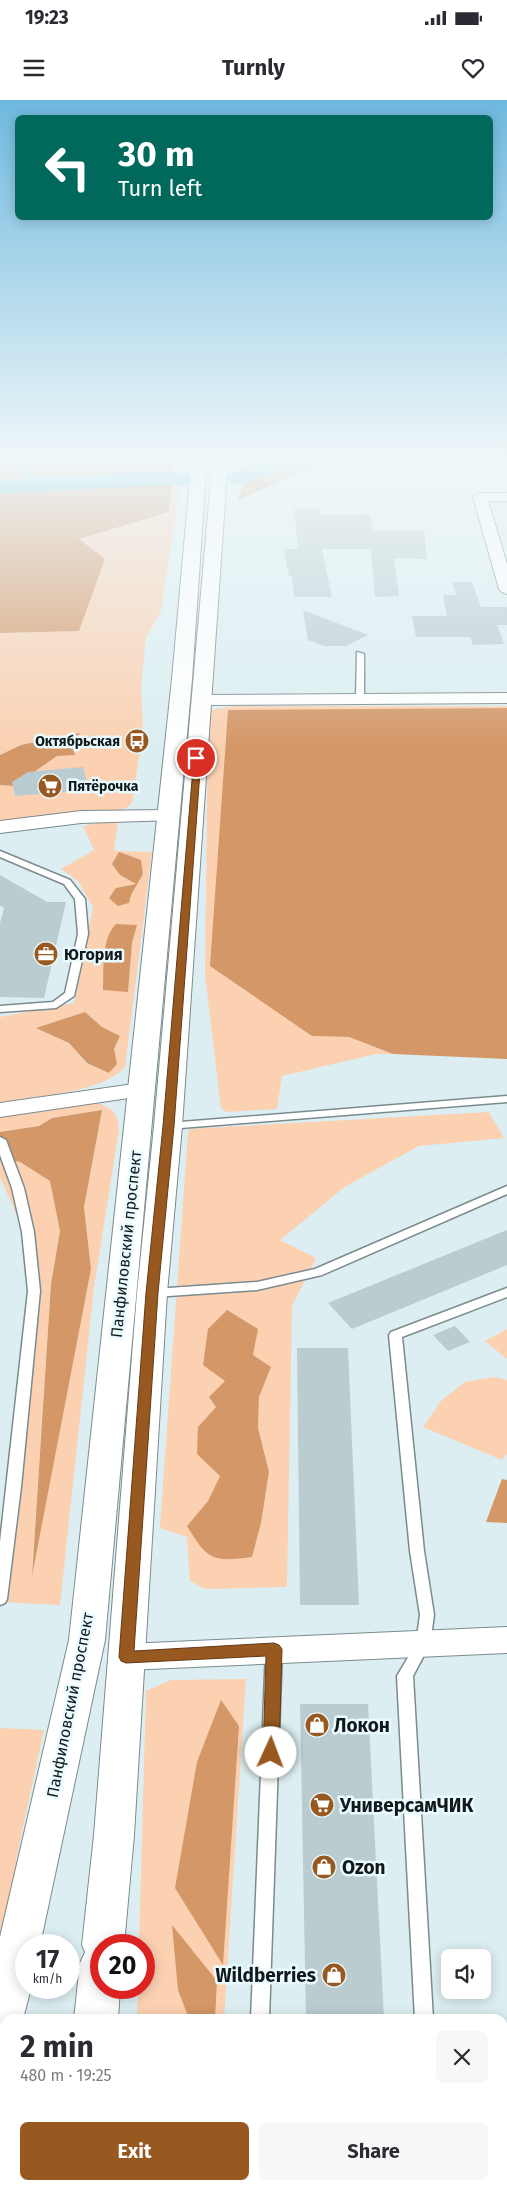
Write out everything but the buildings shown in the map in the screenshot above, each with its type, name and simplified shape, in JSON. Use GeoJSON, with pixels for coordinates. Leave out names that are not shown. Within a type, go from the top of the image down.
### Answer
{"type":"FeatureCollection","features":[{"type":"Feature","properties":{"kind":"main road","name":"Панфиловский проспект"},"geometry":{"type":"LineString","coordinates":[[3,2014],[87,1640],[182,679],[192,554]]}},
{"type":"Feature","properties":{"kind":"main road","name":"Панфиловский проспект"},"geometry":{"type":"LineString","coordinates":[[104,1934],[114,1835],[152,1293],[168,1126],[213,554]]}},
{"type":"Feature","properties":{"kind":"main road"},"geometry":{"type":"LineString","coordinates":[[96,2014],[98,1999]]}},
{"type":"Feature","properties":{"kind":"street"},"geometry":{"type":"LineString","coordinates":[[497,554],[507,589]]}},
{"type":"Feature","properties":{"kind":"street"},"geometry":{"type":"LineString","coordinates":[[201,700],[507,698]]}},
{"type":"Feature","properties":{"kind":"street"},"geometry":{"type":"LineString","coordinates":[[0,827],[81,818],[168,816]]}},
{"type":"Feature","properties":{"kind":"street"},"geometry":{"type":"LineString","coordinates":[[0,1110],[141,1090]]}},
{"type":"Feature","properties":{"kind":"street"},"geometry":{"type":"LineString","coordinates":[[126,1657],[507,1640]]}},
{"type":"Feature","properties":{"kind":"lane"},"geometry":{"type":"LineString","coordinates":[[360,654],[360,699]]}},
{"type":"Feature","properties":{"kind":"lane"},"geometry":{"type":"LineString","coordinates":[[0,854],[67,882],[80,899],[83,934],[70,994],[56,1005],[0,1009]]}},
{"type":"Feature","properties":{"kind":"lane"},"geometry":{"type":"LineString","coordinates":[[168,1126],[507,1098]]}},
{"type":"Feature","properties":{"kind":"lane"},"geometry":{"type":"LineString","coordinates":[[0,1140],[18,1188],[28,1232],[34,1292],[14,1487],[0,1599]]}},
{"type":"Feature","properties":{"kind":"lane"},"geometry":{"type":"LineString","coordinates":[[152,1293],[258,1286],[318,1272],[507,1190]]}},
{"type":"Feature","properties":{"kind":"lane"},"geometry":{"type":"LineString","coordinates":[[424,2014],[404,1676],[423,1644],[427,1615],[417,1551],[395,1335],[507,1292]]}},
{"type":"Feature","properties":{"kind":"lane"},"geometry":{"type":"LineString","coordinates":[[260,2014],[274,1649]]}},
{"type":"Feature","properties":{"kind":"shaded area"},"geometry":{"type":"Polygon","coordinates":[[[0,554],[99,554],[105,559],[79,631],[0,633],[0,554]]]}},
{"type":"Feature","properties":{"kind":"shaded area"},"geometry":{"type":"Polygon","coordinates":[[[78,554],[170,554],[161,611],[146,637],[141,686],[143,731],[132,803],[126,808],[114,811],[0,821],[0,785],[14,786],[57,756],[75,755],[72,745],[75,736],[21,745],[0,755],[0,633],[79,631],[78,554]]]}},
{"type":"Feature","properties":{"kind":"shaded area"},"geometry":{"type":"Polygon","coordinates":[[[233,706],[507,706],[507,708],[228,711],[311,1036],[349,1037],[393,1054],[376,1054],[282,1076],[277,1109],[226,1112],[221,1108],[205,975],[208,715],[211,710],[233,706]]]}},
{"type":"Feature","properties":{"kind":"shaded area"},"geometry":{"type":"Polygon","coordinates":[[[507,708],[507,1059],[393,1054],[349,1037],[312,1036],[210,966],[228,710],[507,708]]]}},
{"type":"Feature","properties":{"kind":"shaded area"},"geometry":{"type":"Polygon","coordinates":[[[80,733],[72,745],[75,755],[57,756],[14,786],[0,785],[0,755],[21,745],[80,733]]]}},
{"type":"Feature","properties":{"kind":"shaded area"},"geometry":{"type":"Polygon","coordinates":[[[102,822],[118,822],[114,851],[152,852],[125,1067],[102,1082],[69,1092],[0,1102],[0,1017],[74,1003],[93,907],[78,881],[61,869],[94,850],[83,826],[102,822]],[[143,874],[120,875],[137,884],[116,888],[129,903],[131,895],[143,874]],[[116,924],[128,992],[132,943],[137,926],[116,924]],[[85,1012],[37,1028],[69,1043],[87,1064],[114,1050],[120,1036],[102,1027],[85,1012]]]}},
{"type":"Feature","properties":{"kind":"shaded area"},"geometry":{"type":"Polygon","coordinates":[[[119,852],[141,860],[143,874],[131,895],[129,903],[118,906],[109,898],[116,888],[136,884],[120,875],[112,864],[119,852]]]}},
{"type":"Feature","properties":{"kind":"shaded area"},"geometry":{"type":"Polygon","coordinates":[[[116,924],[137,925],[132,943],[128,992],[103,990],[106,946],[111,930],[116,924]]]}},
{"type":"Feature","properties":{"kind":"shaded area"},"geometry":{"type":"Polygon","coordinates":[[[85,1012],[102,1027],[120,1036],[114,1049],[117,1064],[109,1073],[87,1063],[69,1043],[36,1028],[85,1012]]]}},
{"type":"Feature","properties":{"kind":"shaded area"},"geometry":{"type":"Polygon","coordinates":[[[97,1103],[114,1112],[119,1130],[94,1287],[60,1605],[0,1602],[34,1255],[0,1177],[0,1158],[20,1162],[50,1181],[60,1231],[51,1284],[32,1570],[91,1269],[84,1207],[102,1110],[52,1118],[39,1126],[0,1132],[0,1116],[97,1103]]]}},
{"type":"Feature","properties":{"kind":"shaded area"},"geometry":{"type":"Polygon","coordinates":[[[102,1110],[84,1207],[91,1269],[32,1576],[51,1284],[60,1231],[50,1181],[20,1162],[0,1158],[0,1132],[39,1126],[52,1118],[102,1110]]]}},
{"type":"Feature","properties":{"kind":"shaded area"},"geometry":{"type":"Polygon","coordinates":[[[489,1112],[504,1138],[419,1146],[346,1186],[280,1240],[316,1258],[292,1306],[287,1587],[205,1589],[190,1581],[187,1537],[160,1528],[188,1133],[190,1129],[489,1112]],[[271,1367],[226,1381],[216,1407],[198,1427],[220,1476],[208,1501],[187,1526],[252,1557],[261,1523],[269,1472],[258,1428],[259,1397],[271,1367]]]}},
{"type":"Feature","properties":{"kind":"shaded area"},"geometry":{"type":"Polygon","coordinates":[[[227,1310],[258,1329],[253,1355],[271,1367],[259,1397],[258,1428],[269,1472],[261,1523],[252,1557],[220,1559],[207,1553],[194,1538],[187,1526],[208,1501],[220,1476],[197,1454],[198,1427],[216,1407],[209,1397],[225,1381],[203,1365],[208,1329],[227,1310]]]}},
{"type":"Feature","properties":{"kind":"shaded area"},"geometry":{"type":"Polygon","coordinates":[[[507,1329],[507,1359],[485,1341],[507,1329]]]}},
{"type":"Feature","properties":{"kind":"shaded area"},"geometry":{"type":"Polygon","coordinates":[[[494,1377],[507,1380],[507,1454],[502,1460],[423,1427],[441,1401],[465,1382],[494,1377]]]}},
{"type":"Feature","properties":{"kind":"shaded area"},"geometry":{"type":"Polygon","coordinates":[[[502,1479],[507,1480],[507,1523],[486,1522],[502,1479]]]}},
{"type":"Feature","properties":{"kind":"shaded area"},"geometry":{"type":"Polygon","coordinates":[[[246,1679],[224,2014],[213,2014],[178,1990],[187,2014],[137,2014],[138,1999],[155,1999],[155,1934],[139,1934],[146,1691],[171,1680],[246,1679]]]}},
{"type":"Feature","properties":{"kind":"shaded area"},"geometry":{"type":"Polygon","coordinates":[[[221,1700],[239,1726],[223,1965],[175,1888],[197,1762],[221,1700]]]}},
{"type":"Feature","properties":{"kind":"shaded area"},"geometry":{"type":"Polygon","coordinates":[[[0,1728],[44,1730],[16,1860],[15,1913],[0,1975],[0,1728]]]}},
{"type":"Feature","properties":{"kind":"shaded area"},"geometry":{"type":"Polygon","coordinates":[[[172,1925],[217,1981],[215,2014],[187,2014],[178,1990],[172,1925]]]}},
{"type":"Feature","properties":{"kind":"place","name":"Октябрьская"},"geometry":{"type":"Point","coordinates":[137,741]}},
{"type":"Feature","properties":{"kind":"place","name":"Пятёрочка"},"geometry":{"type":"Point","coordinates":[50,786]}},
{"type":"Feature","properties":{"kind":"place","name":"Югория"},"geometry":{"type":"Point","coordinates":[46,954]}},
{"type":"Feature","properties":{"kind":"place","name":"Локон"},"geometry":{"type":"Point","coordinates":[317,1725]}},
{"type":"Feature","properties":{"kind":"place","name":"УниверсамЧИК"},"geometry":{"type":"Point","coordinates":[322,1805]}},
{"type":"Feature","properties":{"kind":"place","name":"Ozon"},"geometry":{"type":"Point","coordinates":[324,1867]}},
{"type":"Feature","properties":{"kind":"place","name":"Wildberries"},"geometry":{"type":"Point","coordinates":[334,1975]}},
{"type":"Feature","properties":{"kind":"route"},"geometry":{"type":"LineString","coordinates":[[196,758],[168,1126],[152,1293],[126,1657],[274,1649],[271,1753]]}}]}
